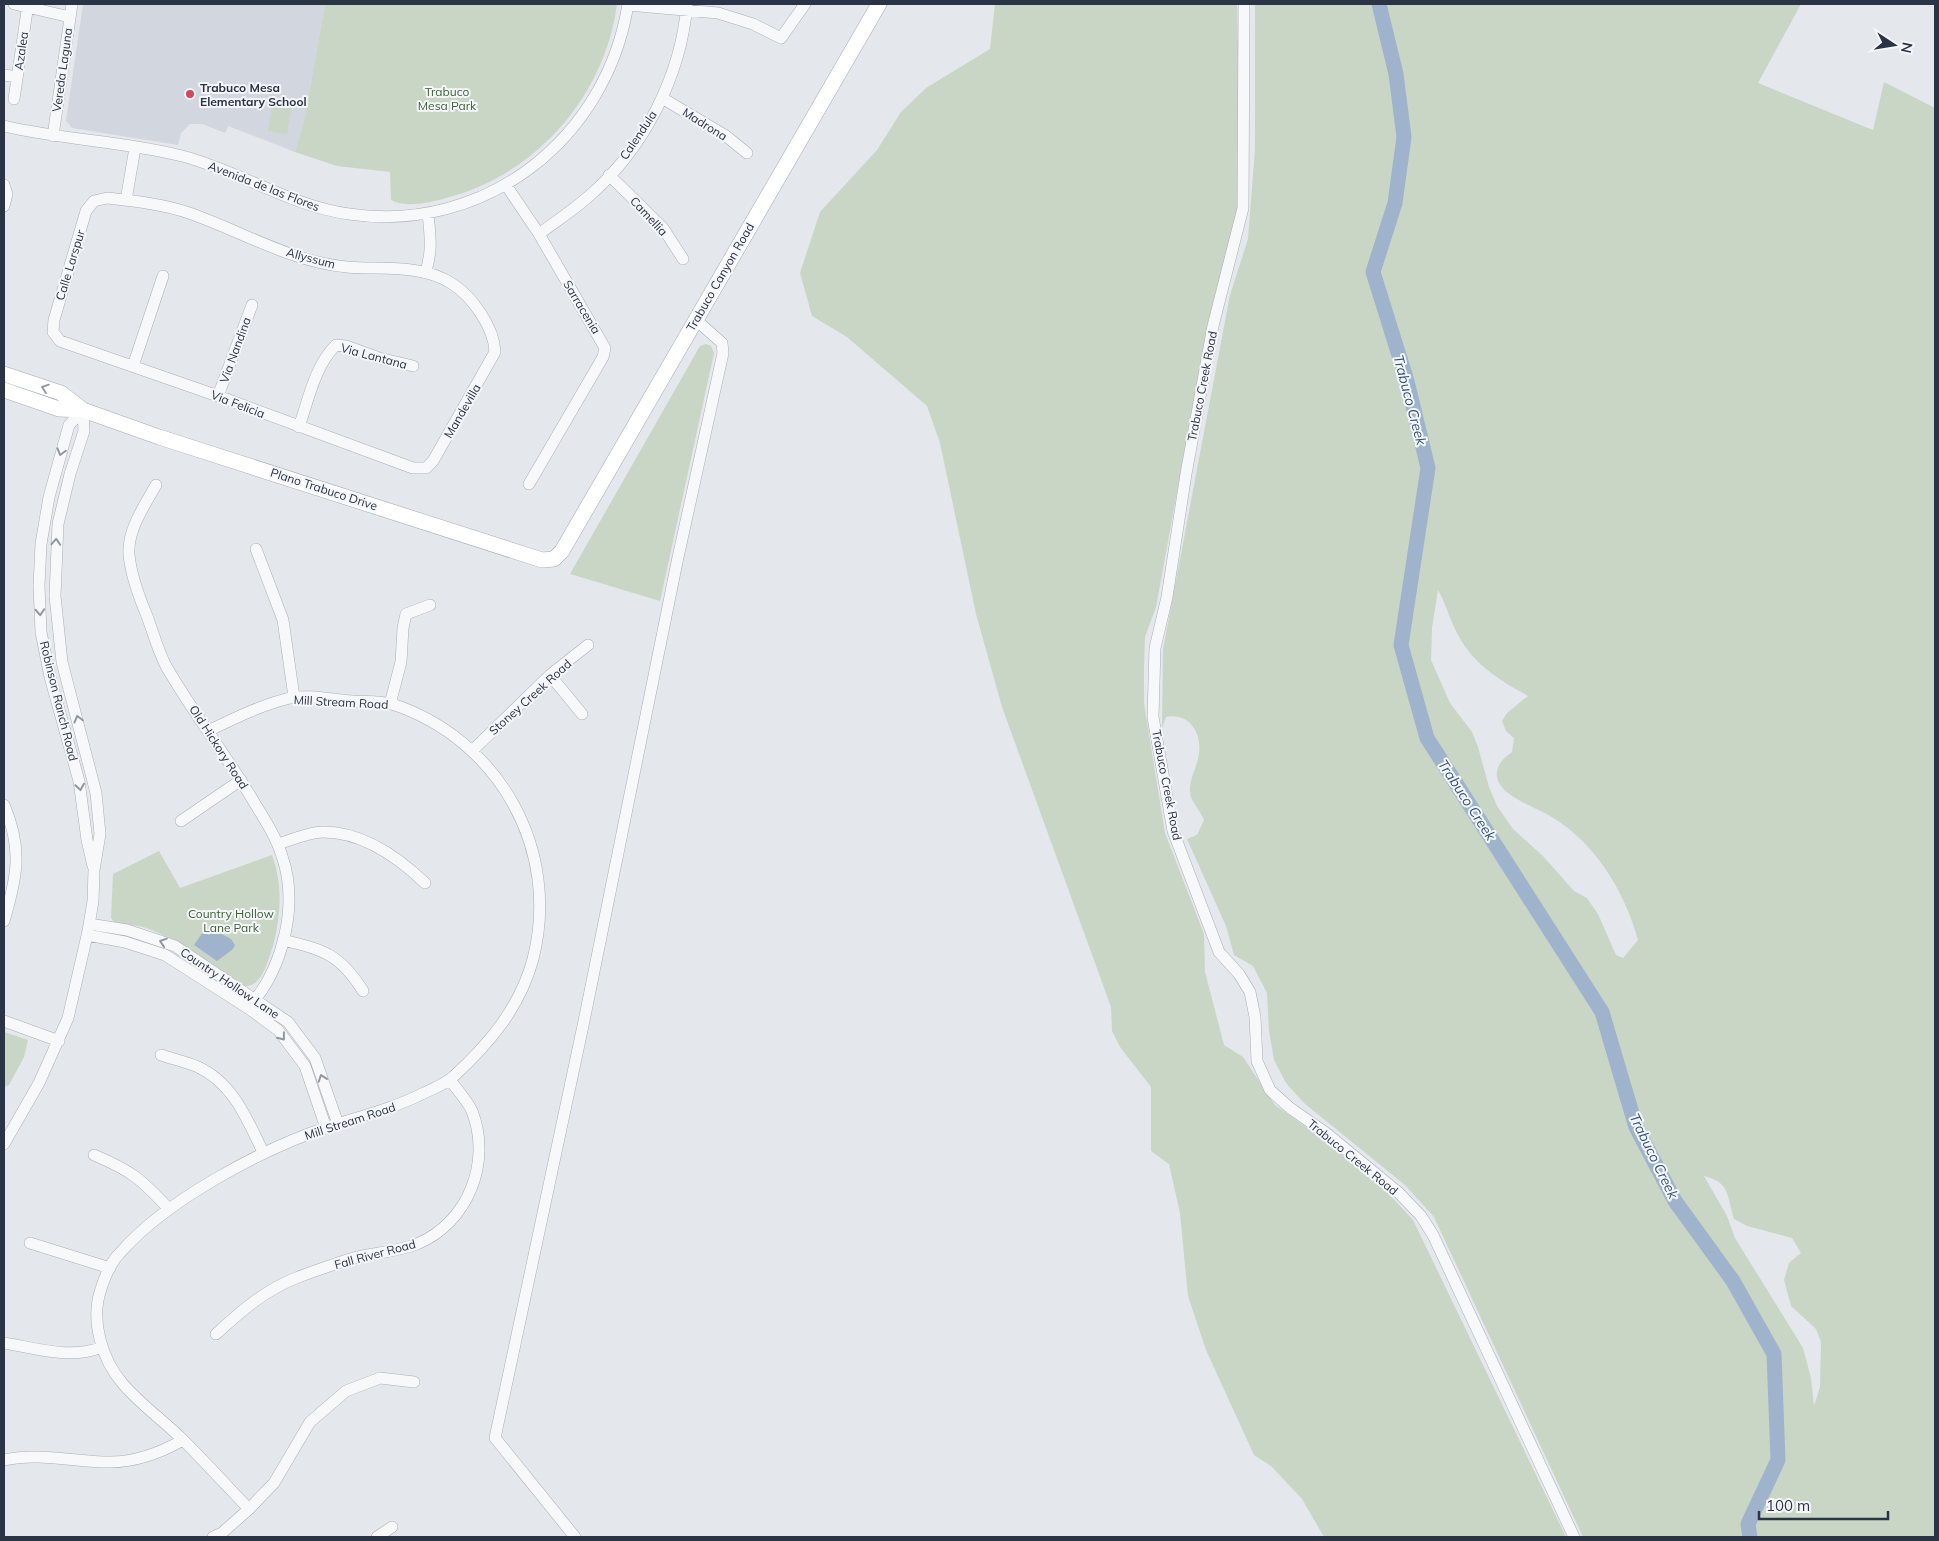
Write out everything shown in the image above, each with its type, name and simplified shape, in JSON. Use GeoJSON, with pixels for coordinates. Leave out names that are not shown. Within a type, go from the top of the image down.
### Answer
{"type":"FeatureCollection","features":[{"type":"Feature","properties":{"kind":"main road","name":"Trabuco Canyon Road"},"geometry":{"type":"LineString","coordinates":[[562,552],[695,319],[879,4]]}},
{"type":"Feature","properties":{"kind":"main road","name":"Plano Trabuco Drive"},"geometry":{"type":"LineString","coordinates":[[4,374],[61,393],[83,410]]}},
{"type":"Feature","properties":{"kind":"main road","name":"Plano Trabuco Drive"},"geometry":{"type":"LineString","coordinates":[[4,390],[59,408],[83,410],[542,560],[554,559],[562,552]]}},
{"type":"Feature","properties":{"kind":"street"},"geometry":{"type":"LineString","coordinates":[[14,4],[27,5],[70,17]]}},
{"type":"Feature","properties":{"kind":"street","name":"Vereda Laguna"},"geometry":{"type":"LineString","coordinates":[[53,136],[72,4]]}},
{"type":"Feature","properties":{"kind":"street"},"geometry":{"type":"LineString","coordinates":[[628,4],[687,7],[718,13],[753,24],[782,38],[805,4]]}},
{"type":"Feature","properties":{"kind":"street","name":"Avenida de las Flores"},"geometry":{"type":"LineString","coordinates":[[4,126],[191,159],[322,209],[376,217],[428,213],[468,202],[506,186],[529,171],[568,135],[598,92],[611,69],[622,38],[628,4]]}},
{"type":"Feature","properties":{"kind":"street","name":"Trabuco Creek Road"},"geometry":{"type":"LineString","coordinates":[[1244,4],[1243,208],[1214,326],[1186,474],[1168,588],[1154,648],[1153,717],[1173,831],[1219,952],[1239,974],[1250,992],[1255,1017],[1257,1061],[1270,1090],[1290,1108],[1326,1133],[1399,1193],[1429,1228],[1574,1537]]}},
{"type":"Feature","properties":{"kind":"street","name":"Azalea"},"geometry":{"type":"LineString","coordinates":[[14,99],[27,5]]}},
{"type":"Feature","properties":{"kind":"street","name":"Calendula"},"geometry":{"type":"LineString","coordinates":[[538,234],[588,197],[610,176],[644,130],[662,98],[682,42],[687,7]]}},
{"type":"Feature","properties":{"kind":"street"},"geometry":{"type":"LineString","coordinates":[[4,75],[17,77]]}},
{"type":"Feature","properties":{"kind":"street","name":"Madrona"},"geometry":{"type":"LineString","coordinates":[[662,98],[726,136],[747,152]]}},
{"type":"Feature","properties":{"kind":"street"},"geometry":{"type":"LineString","coordinates":[[126,200],[135,148]]}},
{"type":"Feature","properties":{"kind":"street","name":"Camellia"},"geometry":{"type":"LineString","coordinates":[[610,176],[663,228],[683,259]]}},
{"type":"Feature","properties":{"kind":"street"},"geometry":{"type":"LineString","coordinates":[[4,206],[7,194],[5,186]]}},
{"type":"Feature","properties":{"kind":"street","name":"Sarracenia"},"geometry":{"type":"LineString","coordinates":[[506,186],[538,234],[603,343],[604,352],[529,484]]}},
{"type":"Feature","properties":{"kind":"street","name":"Allyssum"},"geometry":{"type":"LineString","coordinates":[[94,202],[107,198],[126,200],[187,213],[305,259],[347,267],[425,273],[451,283],[462,292],[485,321],[495,343],[495,352]]}},
{"type":"Feature","properties":{"kind":"street","name":"Calle Larspur"},"geometry":{"type":"LineString","coordinates":[[53,332],[54,320],[86,211],[94,202]]}},
{"type":"Feature","properties":{"kind":"street"},"geometry":{"type":"LineString","coordinates":[[425,273],[430,260],[431,244],[428,213]]}},
{"type":"Feature","properties":{"kind":"street"},"geometry":{"type":"LineString","coordinates":[[133,366],[164,276]]}},
{"type":"Feature","properties":{"kind":"street","name":"Via Nandina"},"geometry":{"type":"LineString","coordinates":[[218,396],[252,304]]}},
{"type":"Feature","properties":{"kind":"street"},"geometry":{"type":"LineString","coordinates":[[576,1537],[495,1438],[584,1021],[677,562],[723,354],[722,343],[695,319]]}},
{"type":"Feature","properties":{"kind":"street","name":"Via Felicia"},"geometry":{"type":"LineString","coordinates":[[53,332],[60,341],[218,396],[299,428],[395,460],[413,468],[426,468]]}},
{"type":"Feature","properties":{"kind":"street","name":"Via Lantana"},"geometry":{"type":"LineString","coordinates":[[299,428],[312,387],[327,354],[336,346],[346,346],[380,358],[413,366]]}},
{"type":"Feature","properties":{"kind":"street","name":"Mandevilla"},"geometry":{"type":"LineString","coordinates":[[426,468],[433,461],[495,352]]}},
{"type":"Feature","properties":{"kind":"street","name":"Robinson Ranch Road"},"geometry":{"type":"LineString","coordinates":[[83,410],[69,425],[49,497],[41,544],[39,586],[43,641],[50,677],[79,781],[87,840],[94,870]]}},
{"type":"Feature","properties":{"kind":"street","name":"Robinson Ranch Road"},"geometry":{"type":"LineString","coordinates":[[4,1144],[24,1111],[59,1040],[76,991],[88,930],[100,834],[96,793],[62,662],[55,596],[58,524],[70,474],[84,431],[83,410]]}},
{"type":"Feature","properties":{"kind":"street","name":"Old Hickory Road"},"geometry":{"type":"LineString","coordinates":[[156,485],[136,518],[129,554],[140,597],[165,664],[241,780],[278,844],[288,886],[289,913],[283,940],[278,955],[252,1004]]}},
{"type":"Feature","properties":{"kind":"street"},"geometry":{"type":"LineString","coordinates":[[256,549],[283,620],[294,697]]}},
{"type":"Feature","properties":{"kind":"street"},"geometry":{"type":"LineString","coordinates":[[390,704],[401,662],[403,628],[406,614],[430,605]]}},
{"type":"Feature","properties":{"kind":"street","name":"Stoney Creek Road"},"geometry":{"type":"LineString","coordinates":[[473,750],[550,675],[588,645]]}},
{"type":"Feature","properties":{"kind":"street"},"geometry":{"type":"LineString","coordinates":[[550,675],[582,714]]}},
{"type":"Feature","properties":{"kind":"street","name":"Mill Stream Road"},"geometry":{"type":"LineString","coordinates":[[208,731],[251,710],[294,697],[390,704],[432,723],[473,750],[499,782],[521,815],[534,856],[540,888],[538,929],[532,959],[520,994],[493,1038],[450,1080],[394,1107],[326,1128],[263,1152],[169,1209],[118,1254],[110,1268],[98,1298],[97,1323],[102,1347],[121,1382],[183,1440],[249,1509]]}},
{"type":"Feature","properties":{"kind":"street"},"geometry":{"type":"LineString","coordinates":[[181,822],[241,780]]}},
{"type":"Feature","properties":{"kind":"street"},"geometry":{"type":"LineString","coordinates":[[4,805],[12,824],[18,862],[16,877],[4,921]]}},
{"type":"Feature","properties":{"kind":"street"},"geometry":{"type":"LineString","coordinates":[[278,844],[322,832],[354,837],[376,846],[400,862],[425,883]]}},
{"type":"Feature","properties":{"kind":"street","name":"Country Hollow Lane"},"geometry":{"type":"LineString","coordinates":[[88,930],[127,930],[175,946],[252,1004],[278,1030],[305,1066],[326,1128]]}},
{"type":"Feature","properties":{"kind":"street"},"geometry":{"type":"LineString","coordinates":[[283,940],[332,955],[352,973],[363,990]]}},
{"type":"Feature","properties":{"kind":"street","name":"Country Hollow Lane"},"geometry":{"type":"LineString","coordinates":[[252,1004],[288,1022],[315,1058],[338,1124]]}},
{"type":"Feature","properties":{"kind":"street"},"geometry":{"type":"LineString","coordinates":[[4,1021],[59,1040]]}},
{"type":"Feature","properties":{"kind":"street"},"geometry":{"type":"LineString","coordinates":[[161,1054],[198,1067],[226,1087],[236,1099],[263,1152]]}},
{"type":"Feature","properties":{"kind":"street","name":"Fall River Road"},"geometry":{"type":"LineString","coordinates":[[216,1334],[245,1306],[294,1279],[350,1260],[417,1244],[449,1224],[472,1191],[480,1157],[479,1136],[471,1110],[450,1080]]}},
{"type":"Feature","properties":{"kind":"street"},"geometry":{"type":"LineString","coordinates":[[94,1155],[122,1166],[139,1178],[169,1209]]}},
{"type":"Feature","properties":{"kind":"street"},"geometry":{"type":"LineString","coordinates":[[30,1243],[110,1268]]}},
{"type":"Feature","properties":{"kind":"street"},"geometry":{"type":"LineString","coordinates":[[4,1343],[69,1354],[92,1352],[102,1347]]}},
{"type":"Feature","properties":{"kind":"street"},"geometry":{"type":"LineString","coordinates":[[213,1537],[222,1533],[274,1484],[310,1422],[346,1391],[380,1378],[414,1382]]}},
{"type":"Feature","properties":{"kind":"street"},"geometry":{"type":"LineString","coordinates":[[4,1460],[25,1455],[112,1462],[143,1458],[183,1440]]}},
{"type":"Feature","properties":{"kind":"street"},"geometry":{"type":"LineString","coordinates":[[377,1537],[392,1527]]}},
{"type":"Feature","properties":{"kind":"shaded area","name":"Trabuco Mesa Elementary School"},"geometry":{"type":"Polygon","coordinates":[[[83,4],[325,4],[305,117],[295,152],[228,126],[225,133],[203,124],[190,124],[181,133],[178,145],[72,128],[66,121],[83,4]]]}},
{"type":"Feature","properties":{"kind":"green space","name":"Trabuco Mesa Park"},"geometry":{"type":"Polygon","coordinates":[[[325,4],[617,4],[610,38],[598,70],[581,100],[561,127],[536,151],[509,171],[479,187],[439,200],[403,204],[391,200],[390,172],[337,166],[295,152],[305,117],[325,4]]]}},
{"type":"Feature","properties":{"kind":"green space"},"geometry":{"type":"Polygon","coordinates":[[[995,4],[1237,4],[1240,137],[1239,213],[1203,350],[1156,607],[1145,637],[1144,703],[1165,833],[1204,934],[1205,972],[1224,1045],[1243,1057],[1275,1105],[1327,1142],[1389,1194],[1413,1220],[1566,1537],[1324,1537],[1302,1499],[1271,1466],[1254,1455],[1206,1350],[1188,1296],[1180,1213],[1169,1164],[1151,1151],[1151,1087],[1120,1047],[1112,1031],[1111,1007],[1002,707],[976,614],[940,443],[927,406],[847,337],[812,316],[800,273],[820,212],[877,150],[901,112],[926,88],[990,49],[995,4]]]}},
{"type":"Feature","properties":{"kind":"green space"},"geometry":{"type":"Polygon","coordinates":[[[1255,4],[1801,4],[1758,83],[1873,130],[1884,82],[1935,108],[1935,1537],[1583,1537],[1434,1217],[1405,1185],[1304,1103],[1286,1083],[1274,1060],[1269,1031],[1267,993],[1253,966],[1234,955],[1226,926],[1187,839],[1197,835],[1204,820],[1190,792],[1198,759],[1199,742],[1197,734],[1189,722],[1175,716],[1166,717],[1162,728],[1163,649],[1230,295],[1248,239],[1255,149],[1255,4]],[[1438,590],[1432,628],[1431,660],[1450,703],[1472,732],[1497,806],[1513,829],[1543,856],[1574,891],[1587,898],[1598,914],[1616,955],[1623,958],[1638,940],[1625,904],[1606,870],[1581,840],[1566,827],[1511,795],[1498,781],[1498,767],[1512,752],[1514,738],[1506,731],[1502,721],[1507,713],[1528,696],[1495,676],[1469,651],[1461,641],[1438,590]],[[1704,1176],[1727,1216],[1735,1238],[1803,1348],[1811,1378],[1814,1406],[1820,1387],[1821,1342],[1816,1329],[1791,1306],[1784,1280],[1789,1263],[1801,1253],[1792,1238],[1747,1226],[1734,1219],[1723,1186],[1719,1182],[1704,1176]]]}},
{"type":"Feature","properties":{"kind":"green space"},"geometry":{"type":"Polygon","coordinates":[[[273,100],[292,103],[287,134],[268,131],[273,100]]]}},
{"type":"Feature","properties":{"kind":"green space"},"geometry":{"type":"Polygon","coordinates":[[[706,344],[711,346],[714,353],[660,601],[570,574],[700,346],[706,344]]]}},
{"type":"Feature","properties":{"kind":"green space","name":"Country Hollow Lane Park"},"geometry":{"type":"Polygon","coordinates":[[[159,851],[180,888],[272,855],[276,866],[280,900],[278,923],[267,963],[261,976],[253,984],[243,986],[239,984],[215,966],[152,930],[114,922],[111,918],[113,874],[159,851]]]}},
{"type":"Feature","properties":{"kind":"green space"},"geometry":{"type":"Polygon","coordinates":[[[4,1032],[28,1040],[24,1057],[9,1085],[4,1087],[4,1032]]]}},
{"type":"Feature","properties":{"kind":"water"},"geometry":{"type":"Polygon","coordinates":[[[214,930],[231,939],[235,945],[233,949],[217,961],[194,945],[203,932],[209,935],[214,930]]]}},
{"type":"Feature","properties":{"kind":"waterway","name":"Trabuco Creek"},"geometry":{"type":"LineString","coordinates":[[1379,4],[1396,74],[1404,137],[1395,203],[1373,272],[1407,381],[1428,468],[1401,645],[1427,738],[1602,1012],[1636,1127],[1675,1201],[1733,1281],[1774,1354],[1778,1460],[1748,1524],[1750,1537]]}},
{"type":"Feature","properties":{"kind":"place","name":"Trabuco Mesa Elementary School"},"geometry":{"type":"Point","coordinates":[190,94]}}]}
